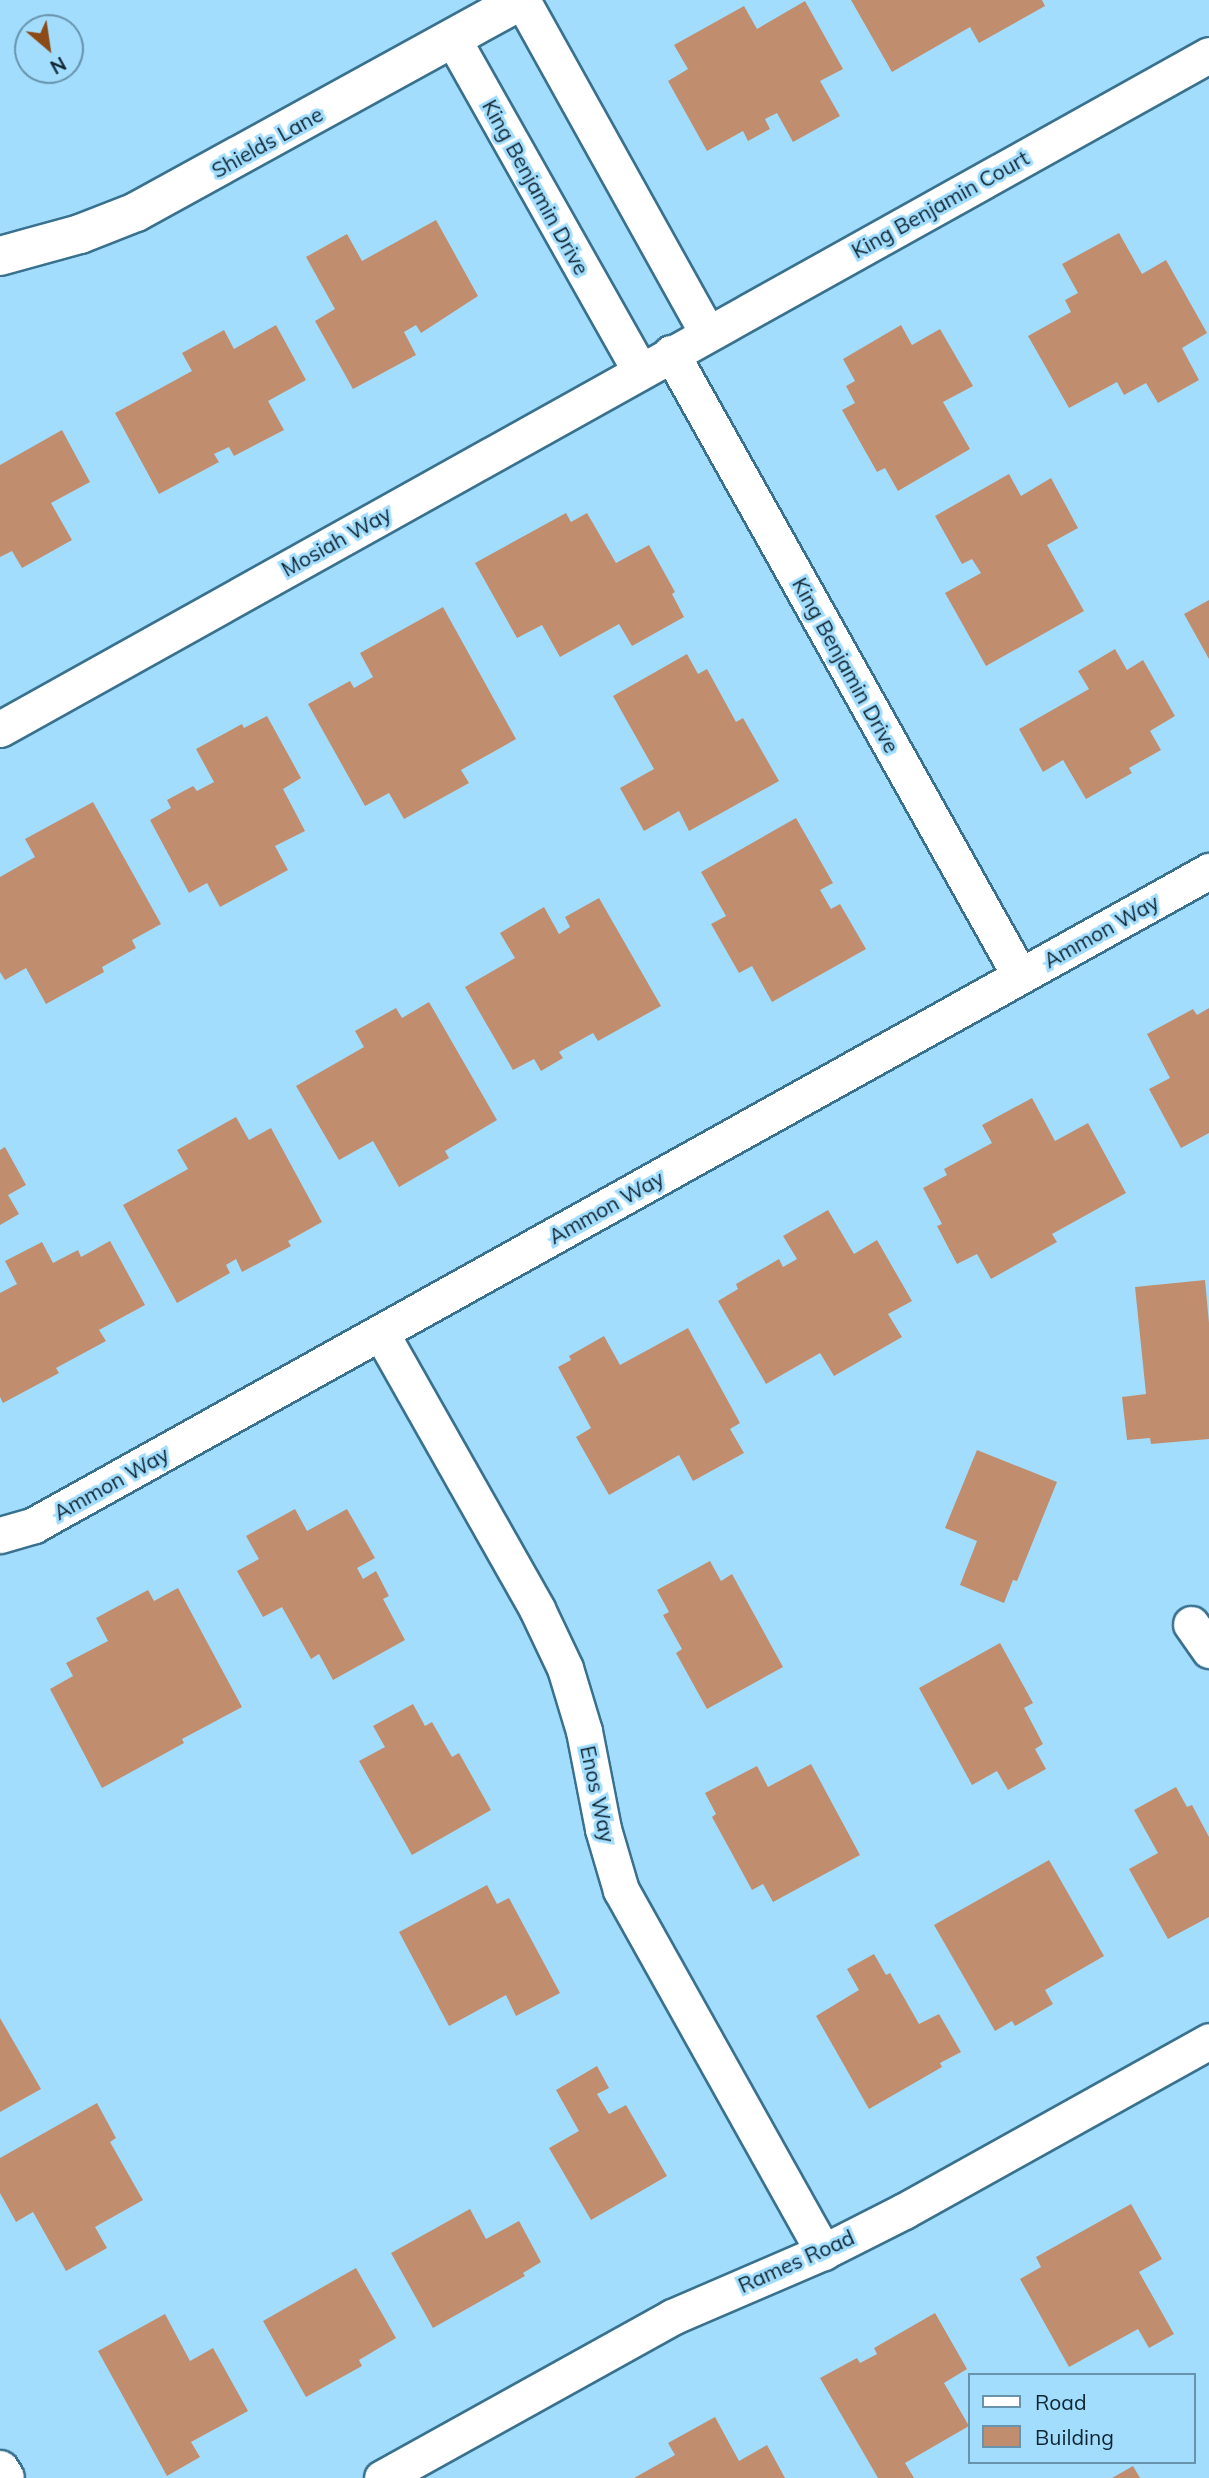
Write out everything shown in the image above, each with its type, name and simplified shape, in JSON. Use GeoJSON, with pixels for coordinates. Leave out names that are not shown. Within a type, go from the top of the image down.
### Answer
{"type":"FeatureCollection","features":[{"type":"Feature","properties":{"kind":"main road","name":"Shields Lane"},"geometry":{"type":"LineString","coordinates":[[0,256],[80,234],[136,212],[522,0]]}},
{"type":"Feature","properties":{"kind":"main road"},"geometry":{"type":"LineString","coordinates":[[0,2470],[5,2478]]}},
{"type":"Feature","properties":{"kind":"street"},"geometry":{"type":"LineString","coordinates":[[522,0],[707,334]]}},
{"type":"Feature","properties":{"kind":"street","name":"King Benjamin Drive"},"geometry":{"type":"LineString","coordinates":[[453,40],[640,372]]}},
{"type":"Feature","properties":{"kind":"street","name":"King Benjamin Court"},"geometry":{"type":"LineString","coordinates":[[671,353],[1209,55]]}},
{"type":"Feature","properties":{"kind":"street","name":"King Benjamin Drive"},"geometry":{"type":"LineString","coordinates":[[671,353],[1020,976]]}},
{"type":"Feature","properties":{"kind":"street","name":"Mosiah Way"},"geometry":{"type":"LineString","coordinates":[[0,729],[671,353]]}},
{"type":"Feature","properties":{"kind":"street","name":"Ammon Way"},"geometry":{"type":"LineString","coordinates":[[0,1535],[34,1525],[1209,871]]}},
{"type":"Feature","properties":{"kind":"street","name":"Enos Way"},"geometry":{"type":"LineString","coordinates":[[380,1333],[537,1609],[565,1668],[584,1731],[603,1829],[621,1890],[823,2252]]}},
{"type":"Feature","properties":{"kind":"street","name":"Rames Road"},"geometry":{"type":"LineString","coordinates":[[382,2478],[672,2317],[823,2252],[1209,2041]]}},
{"type":"Feature","properties":{"kind":"building"},"geometry":{"type":"Polygon","coordinates":[[[851,0],[1042,0],[1045,6],[979,43],[970,27],[892,72],[851,0]]]}},
{"type":"Feature","properties":{"kind":"building"},"geometry":{"type":"Polygon","coordinates":[[[805,1],[843,69],[820,81],[840,116],[793,142],[777,113],[765,119],[770,129],[748,141],[743,131],[707,151],[668,81],[688,69],[674,45],[744,6],[757,29],[805,1]]]}},
{"type":"Feature","properties":{"kind":"building"},"geometry":{"type":"Polygon","coordinates":[[[436,220],[478,296],[421,333],[416,325],[404,332],[416,355],[353,389],[315,321],[335,309],[306,257],[347,234],[362,261],[436,220]]]}},
{"type":"Feature","properties":{"kind":"building"},"geometry":{"type":"Polygon","coordinates":[[[1119,233],[1142,274],[1166,260],[1207,333],[1182,348],[1199,380],[1158,403],[1146,383],[1124,395],[1117,382],[1069,408],[1028,336],[1071,312],[1065,300],[1078,293],[1062,264],[1119,233]]]}},
{"type":"Feature","properties":{"kind":"building"},"geometry":{"type":"Polygon","coordinates":[[[276,325],[306,380],[268,401],[284,430],[234,456],[229,447],[214,454],[219,462],[159,494],[115,413],[192,371],[182,353],[224,330],[234,349],[276,325]]]}},
{"type":"Feature","properties":{"kind":"building"},"geometry":{"type":"Polygon","coordinates":[[[901,325],[912,345],[940,329],[973,386],[943,402],[970,449],[898,491],[885,468],[877,472],[842,410],[855,403],[846,386],[855,381],[843,359],[901,325]]]}},
{"type":"Feature","properties":{"kind":"building"},"geometry":{"type":"Polygon","coordinates":[[[62,430],[90,482],[51,503],[72,540],[22,568],[12,551],[0,557],[0,465],[62,430]]]}},
{"type":"Feature","properties":{"kind":"building"},"geometry":{"type":"Polygon","coordinates":[[[1009,474],[1021,496],[1051,478],[1078,528],[1047,545],[1084,611],[986,666],[945,593],[981,573],[972,559],[962,564],[935,516],[1009,474]]]}},
{"type":"Feature","properties":{"kind":"building"},"geometry":{"type":"Polygon","coordinates":[[[566,513],[571,522],[587,513],[616,563],[649,545],[675,592],[672,594],[684,617],[632,646],[619,624],[560,657],[542,625],[517,638],[475,563],[566,513]]]}},
{"type":"Feature","properties":{"kind":"building"},"geometry":{"type":"Polygon","coordinates":[[[1209,600],[1209,659],[1184,614],[1209,600]]]}},
{"type":"Feature","properties":{"kind":"building"},"geometry":{"type":"Polygon","coordinates":[[[443,607],[516,739],[461,770],[469,783],[404,819],[389,793],[365,806],[308,704],[350,681],[354,688],[373,677],[360,653],[443,607]]]}},
{"type":"Feature","properties":{"kind":"building"},"geometry":{"type":"Polygon","coordinates":[[[1115,649],[1127,670],[1143,660],[1175,716],[1150,731],[1161,750],[1129,768],[1132,773],[1086,799],[1063,760],[1043,772],[1019,729],[1089,689],[1078,671],[1115,649]]]}},
{"type":"Feature","properties":{"kind":"building"},"geometry":{"type":"Polygon","coordinates":[[[687,654],[698,674],[707,669],[736,722],[743,718],[779,781],[689,831],[679,811],[644,831],[620,788],[654,769],[613,696],[687,654]]]}},
{"type":"Feature","properties":{"kind":"building"},"geometry":{"type":"Polygon","coordinates":[[[267,716],[301,778],[283,789],[305,831],[275,846],[288,870],[220,907],[207,883],[189,893],[150,820],[171,808],[167,800],[193,786],[197,791],[214,782],[196,749],[242,724],[244,728],[267,716]]]}},
{"type":"Feature","properties":{"kind":"building"},"geometry":{"type":"Polygon","coordinates":[[[93,802],[161,924],[132,940],[136,948],[102,967],[104,972],[46,1004],[26,968],[5,980],[0,972],[0,877],[35,857],[25,839],[93,802]]]}},
{"type":"Feature","properties":{"kind":"building"},"geometry":{"type":"Polygon","coordinates":[[[796,818],[833,883],[820,890],[831,909],[840,904],[866,949],[772,1002],[752,966],[739,973],[711,924],[726,916],[701,872],[796,818]]]}},
{"type":"Feature","properties":{"kind":"building"},"geometry":{"type":"Polygon","coordinates":[[[599,898],[661,1006],[598,1041],[593,1033],[559,1052],[563,1058],[541,1071],[534,1059],[513,1070],[465,987],[515,958],[500,933],[544,907],[559,934],[570,927],[565,917],[599,898]]]}},
{"type":"Feature","properties":{"kind":"building"},"geometry":{"type":"Polygon","coordinates":[[[429,1002],[497,1120],[445,1151],[449,1158],[399,1187],[373,1141],[339,1160],[296,1086],[364,1047],[355,1031],[396,1008],[402,1018],[429,1002]]]}},
{"type":"Feature","properties":{"kind":"building"},"geometry":{"type":"Polygon","coordinates":[[[1209,1008],[1209,1133],[1181,1148],[1149,1089],[1170,1078],[1147,1034],[1193,1009],[1197,1015],[1209,1008]]]}},
{"type":"Feature","properties":{"kind":"building"},"geometry":{"type":"Polygon","coordinates":[[[1032,1098],[1055,1141],[1088,1123],[1126,1193],[1052,1234],[1057,1242],[991,1279],[977,1254],[957,1264],[937,1226],[942,1224],[923,1188],[947,1175],[944,1169],[992,1143],[982,1125],[1032,1098]]]}},
{"type":"Feature","properties":{"kind":"building"},"geometry":{"type":"Polygon","coordinates":[[[236,1117],[249,1140],[271,1128],[322,1222],[288,1241],[291,1246],[242,1272],[236,1259],[226,1265],[230,1273],[177,1303],[123,1205],[188,1169],[177,1150],[236,1117]]]}},
{"type":"Feature","properties":{"kind":"building"},"geometry":{"type":"Polygon","coordinates":[[[5,1147],[26,1185],[8,1195],[19,1214],[0,1225],[0,1150],[5,1147]]]}},
{"type":"Feature","properties":{"kind":"building"},"geometry":{"type":"Polygon","coordinates":[[[828,1210],[854,1254],[877,1240],[912,1301],[888,1314],[902,1337],[834,1376],[820,1353],[766,1384],[718,1301],[738,1289],[736,1284],[779,1259],[783,1267],[797,1259],[783,1236],[828,1210]]]}},
{"type":"Feature","properties":{"kind":"building"},"geometry":{"type":"Polygon","coordinates":[[[110,1241],[145,1305],[99,1330],[106,1341],[56,1368],[59,1373],[3,1403],[0,1397],[0,1293],[17,1284],[5,1261],[42,1242],[53,1263],[78,1250],[81,1257],[110,1241]]]}},
{"type":"Feature","properties":{"kind":"building"},"geometry":{"type":"Polygon","coordinates":[[[1205,1280],[1209,1323],[1209,1439],[1151,1444],[1150,1438],[1127,1440],[1122,1397],[1146,1394],[1135,1287],[1205,1280]]]}},
{"type":"Feature","properties":{"kind":"building"},"geometry":{"type":"Polygon","coordinates":[[[688,1328],[740,1423],[730,1429],[744,1453],[693,1481],[679,1455],[609,1495],[576,1437],[591,1428],[558,1367],[571,1360],[569,1356],[604,1336],[620,1365],[688,1328]]]}},
{"type":"Feature","properties":{"kind":"building"},"geometry":{"type":"Polygon","coordinates":[[[977,1450],[1057,1482],[1017,1581],[1013,1580],[1004,1603],[960,1585],[977,1541],[945,1528],[977,1450]]]}},
{"type":"Feature","properties":{"kind":"building"},"geometry":{"type":"Polygon","coordinates":[[[295,1509],[307,1531],[347,1509],[375,1558],[357,1568],[363,1579],[376,1571],[389,1596],[383,1599],[405,1640],[333,1680],[319,1654],[311,1659],[282,1607],[263,1617],[237,1571],[259,1559],[246,1536],[295,1509]]]}},
{"type":"Feature","properties":{"kind":"building"},"geometry":{"type":"Polygon","coordinates":[[[710,1561],[721,1581],[732,1574],[783,1667],[707,1709],[676,1653],[682,1649],[663,1615],[669,1612],[657,1590],[710,1561]]]}},
{"type":"Feature","properties":{"kind":"building"},"geometry":{"type":"Polygon","coordinates":[[[178,1588],[242,1707],[182,1739],[184,1743],[102,1788],[50,1689],[73,1676],[66,1663],[108,1641],[96,1618],[148,1590],[154,1601],[178,1588]]]}},
{"type":"Feature","properties":{"kind":"building"},"geometry":{"type":"Polygon","coordinates":[[[1000,1643],[1033,1703],[1024,1708],[1043,1744],[1035,1749],[1046,1769],[1008,1790],[997,1771],[972,1785],[919,1688],[1000,1643]]]}},
{"type":"Feature","properties":{"kind":"building"},"geometry":{"type":"Polygon","coordinates":[[[413,1704],[425,1726],[432,1722],[452,1757],[459,1753],[491,1810],[412,1855],[359,1761],[385,1747],[373,1726],[413,1704]]]}},
{"type":"Feature","properties":{"kind":"building"},"geometry":{"type":"Polygon","coordinates":[[[811,1764],[860,1855],[773,1902],[763,1884],[752,1890],[712,1817],[716,1814],[705,1793],[757,1766],[768,1787],[811,1764]]]}},
{"type":"Feature","properties":{"kind":"building"},"geometry":{"type":"Polygon","coordinates":[[[1176,1787],[1187,1807],[1192,1805],[1209,1837],[1209,1917],[1168,1939],[1129,1869],[1158,1853],[1134,1810],[1176,1787]]]}},
{"type":"Feature","properties":{"kind":"building"},"geometry":{"type":"Polygon","coordinates":[[[1049,1860],[1104,1956],[1045,1990],[1053,2004],[1015,2026],[1012,2021],[995,2031],[934,1925],[1049,1860]]]}},
{"type":"Feature","properties":{"kind":"building"},"geometry":{"type":"Polygon","coordinates":[[[487,1885],[497,1904],[509,1898],[560,1993],[516,2016],[506,1995],[449,2026],[399,1932],[487,1885]]]}},
{"type":"Feature","properties":{"kind":"building"},"geometry":{"type":"Polygon","coordinates":[[[874,1954],[886,1975],[890,1973],[919,2024],[939,2014],[961,2052],[940,2063],[942,2067],[869,2109],[816,2016],[859,1990],[847,1969],[874,1954]]]}},
{"type":"Feature","properties":{"kind":"building"},"geometry":{"type":"Polygon","coordinates":[[[0,2018],[41,2089],[0,2112],[0,2018]]]}},
{"type":"Feature","properties":{"kind":"building"},"geometry":{"type":"Polygon","coordinates":[[[597,2066],[609,2088],[597,2094],[609,2114],[626,2105],[667,2176],[591,2220],[549,2148],[579,2131],[556,2090],[597,2066]]]}},
{"type":"Feature","properties":{"kind":"building"},"geometry":{"type":"Polygon","coordinates":[[[97,2103],[116,2138],[110,2142],[143,2200],[95,2227],[107,2248],[66,2271],[33,2212],[16,2222],[0,2193],[0,2158],[97,2103]]]}},
{"type":"Feature","properties":{"kind":"building"},"geometry":{"type":"Polygon","coordinates":[[[1131,2204],[1162,2259],[1139,2272],[1174,2334],[1149,2348],[1138,2329],[1069,2367],[1020,2279],[1041,2267],[1036,2257],[1131,2204]]]}},
{"type":"Feature","properties":{"kind":"building"},"geometry":{"type":"Polygon","coordinates":[[[470,2209],[486,2239],[519,2221],[541,2262],[523,2273],[525,2276],[433,2328],[391,2253],[470,2209]]]}},
{"type":"Feature","properties":{"kind":"building"},"geometry":{"type":"Polygon","coordinates":[[[356,2268],[396,2338],[359,2360],[362,2366],[306,2397],[263,2321],[356,2268]]]}},
{"type":"Feature","properties":{"kind":"building"},"geometry":{"type":"Polygon","coordinates":[[[935,2313],[967,2369],[944,2383],[968,2427],[905,2463],[914,2478],[878,2478],[820,2378],[857,2358],[860,2363],[877,2354],[874,2348],[935,2313]]]}},
{"type":"Feature","properties":{"kind":"building"},"geometry":{"type":"Polygon","coordinates":[[[165,2314],[190,2361],[213,2348],[248,2411],[191,2442],[200,2457],[167,2476],[98,2351],[165,2314]]]}},
{"type":"Feature","properties":{"kind":"building"},"geometry":{"type":"Polygon","coordinates":[[[715,2417],[739,2461],[767,2445],[785,2478],[634,2478],[675,2455],[668,2443],[715,2417]]]}},
{"type":"Feature","properties":{"kind":"building"},"geometry":{"type":"Polygon","coordinates":[[[1133,2466],[1140,2478],[1112,2478],[1133,2466]]]}}]}
